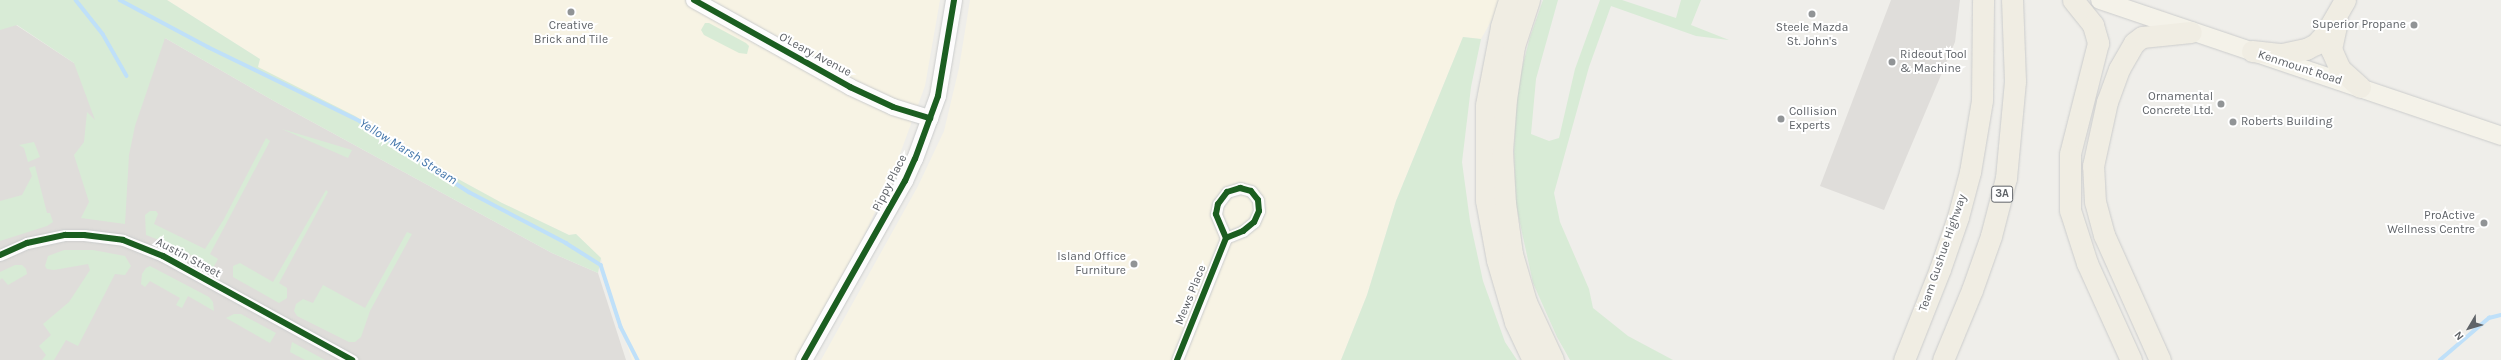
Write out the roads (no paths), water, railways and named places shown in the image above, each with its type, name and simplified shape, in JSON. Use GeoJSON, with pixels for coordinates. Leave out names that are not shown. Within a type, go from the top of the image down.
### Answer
{"type":"FeatureCollection","features":[{"type":"Feature","properties":{"kind":"highway"},"geometry":{"type":"LineString","coordinates":[[1509,0],[1501,27],[1486,105],[1486,200],[1499,267],[1515,322],[1533,360]]}},
{"type":"Feature","properties":{"kind":"highway"},"geometry":{"type":"LineString","coordinates":[[1530,0],[1514,46],[1506,99],[1502,151],[1504,188],[1512,254],[1526,302],[1553,360]]}},
{"type":"Feature","properties":{"kind":"highway"},"geometry":{"type":"LineString","coordinates":[[2073,0],[2093,25],[2098,43],[2070,154],[2070,210],[2076,233],[2087,263],[2131,360]]}},
{"type":"Feature","properties":{"kind":"highway"},"geometry":{"type":"LineString","coordinates":[[2252,52],[2282,54],[2306,49],[2316,44],[2326,33],[2345,0]]}},
{"type":"Feature","properties":{"kind":"highway"},"geometry":{"type":"LineString","coordinates":[[2345,0],[2333,30],[2331,49],[2340,69],[2360,87]]}},
{"type":"Feature","properties":{"kind":"highway","name":"Team Gushue Highway"},"geometry":{"type":"LineString","coordinates":[[1904,360],[1940,269],[1958,217],[1970,172],[1982,100],[1983,5]]}},
{"type":"Feature","properties":{"kind":"highway","name":"3A"},"geometry":{"type":"LineString","coordinates":[[1943,360],[1984,256],[2006,178],[2015,81],[2013,9]]}},
{"type":"Feature","properties":{"kind":"highway"},"geometry":{"type":"LineString","coordinates":[[2160,360],[2104,235],[2095,202],[2093,166],[2107,102],[2119,69],[2134,43],[2142,37],[2191,32]]}},
{"type":"Feature","properties":{"kind":"main road","name":"Kenmount Road"},"geometry":{"type":"LineString","coordinates":[[2100,0],[2501,136]]}},
{"type":"Feature","properties":{"kind":"street","name":"O'Leary Avenue"},"geometry":{"type":"LineString","coordinates":[[694,0],[850,87],[893,107],[930,118]]}},
{"type":"Feature","properties":{"kind":"street","name":"Pippy Place"},"geometry":{"type":"LineString","coordinates":[[804,360],[905,181],[930,118],[944,68],[954,0]]}},
{"type":"Feature","properties":{"kind":"street"},"geometry":{"type":"LineString","coordinates":[[1240,188],[1251,191],[1258,200],[1259,211],[1254,222],[1243,232],[1226,238],[1216,214],[1218,204],[1227,192],[1240,188]]}},
{"type":"Feature","properties":{"kind":"street","name":"Austin Street"},"geometry":{"type":"LineString","coordinates":[[0,255],[27,243],[65,235],[84,234],[123,240],[163,256],[352,360]]}},
{"type":"Feature","properties":{"kind":"street","name":"Mews Place"},"geometry":{"type":"LineString","coordinates":[[1177,360],[1226,238]]}},
{"type":"Feature","properties":{"kind":"waterway"},"geometry":{"type":"LineString","coordinates":[[76,0],[103,34],[127,76]]}},
{"type":"Feature","properties":{"kind":"waterway","name":"Yellow Marsh Stream"},"geometry":{"type":"LineString","coordinates":[[120,0],[208,47],[360,121],[469,192],[566,243],[601,265],[621,327],[638,360]]}},
{"type":"Feature","properties":{"kind":"waterway"},"geometry":{"type":"LineString","coordinates":[[2440,360],[2489,318],[2501,315]]}},
{"type":"Feature","properties":{"kind":"place","name":"Creative Brick and Tile"},"geometry":{"type":"Point","coordinates":[571,12]}},
{"type":"Feature","properties":{"kind":"place","name":"Steele Mazda St. John's"},"geometry":{"type":"Point","coordinates":[1812,14]}},
{"type":"Feature","properties":{"kind":"place","name":"Superior Propane"},"geometry":{"type":"Point","coordinates":[2414,25]}},
{"type":"Feature","properties":{"kind":"place","name":"Rideout Tool & Machine"},"geometry":{"type":"Point","coordinates":[1892,62]}},
{"type":"Feature","properties":{"kind":"place","name":"Ornamental Concrete Ltd."},"geometry":{"type":"Point","coordinates":[2221,104]}},
{"type":"Feature","properties":{"kind":"place","name":"Collision Experts"},"geometry":{"type":"Point","coordinates":[1781,119]}},
{"type":"Feature","properties":{"kind":"place","name":"Roberts Building"},"geometry":{"type":"Point","coordinates":[2233,122]}},
{"type":"Feature","properties":{"kind":"place","name":"ProActive Wellness Centre"},"geometry":{"type":"Point","coordinates":[2484,223]}},
{"type":"Feature","properties":{"kind":"place","name":"Island Office Furniture"},"geometry":{"type":"Point","coordinates":[1134,264]}}]}
